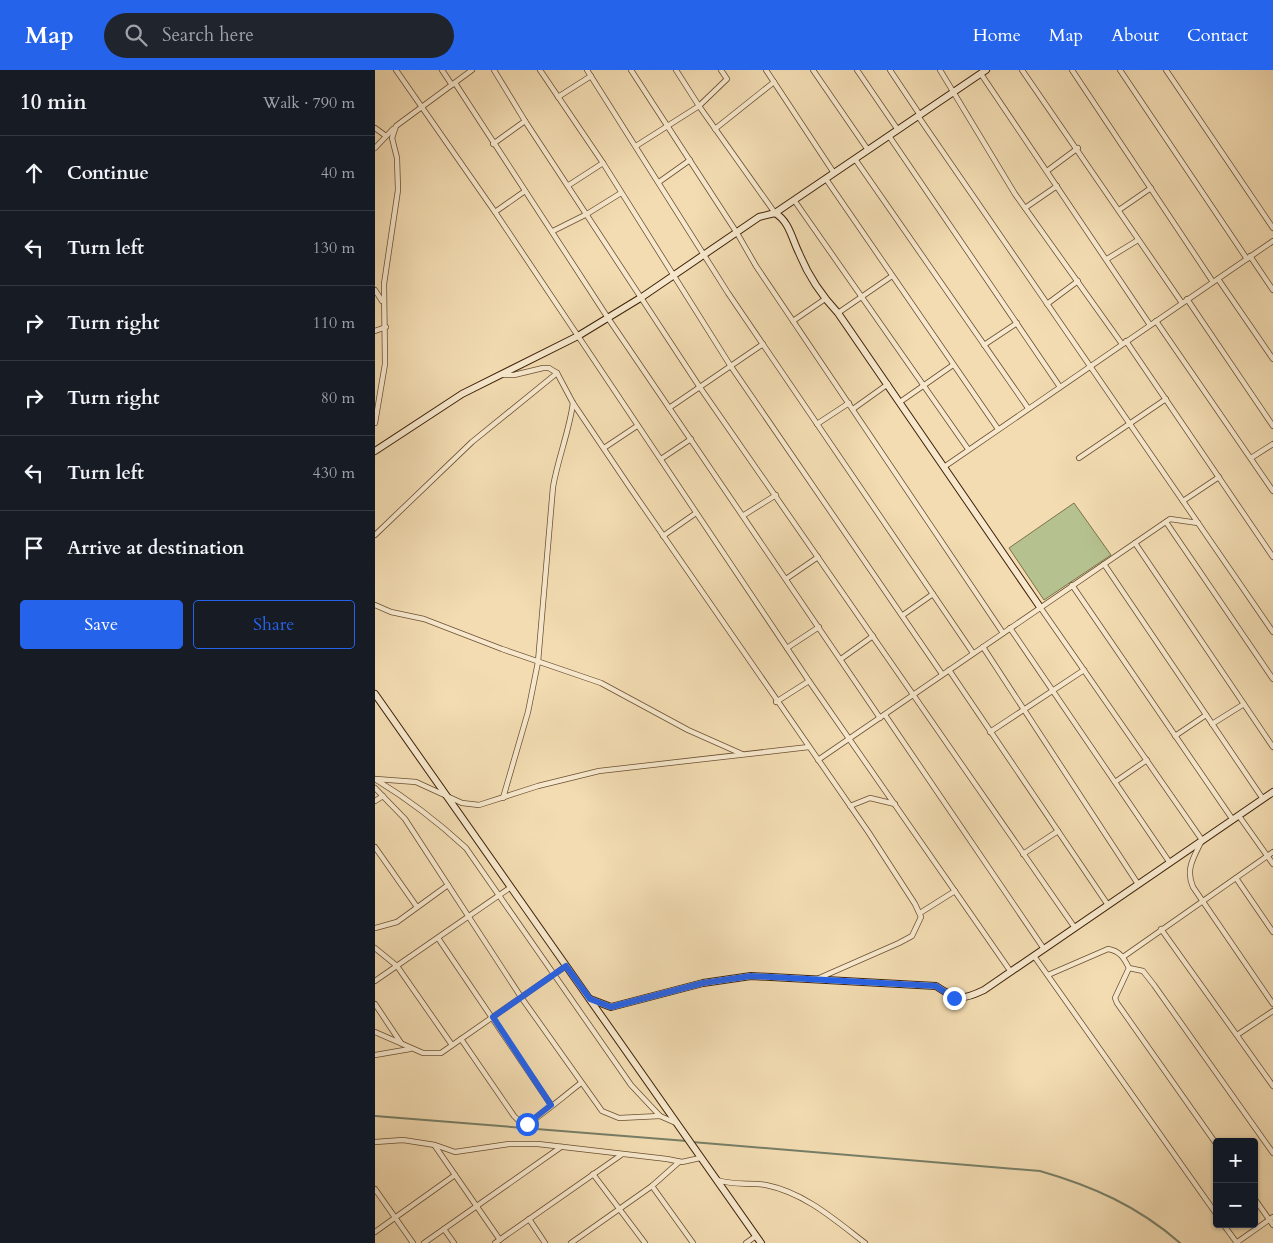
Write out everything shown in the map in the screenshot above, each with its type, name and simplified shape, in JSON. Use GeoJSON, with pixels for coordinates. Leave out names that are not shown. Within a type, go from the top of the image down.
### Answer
{"type":"FeatureCollection","features":[{"type":"Feature","properties":{"kind":"street"},"geometry":{"type":"LineString","coordinates":[[396,70],[495,212],[637,426],[661,459],[695,514],[1011,972]]}},
{"type":"Feature","properties":{"kind":"street"},"geometry":{"type":"LineString","coordinates":[[442,70],[553,231],[608,318],[786,579],[1045,949]]}},
{"type":"Feature","properties":{"kind":"street"},"geometry":{"type":"LineString","coordinates":[[375,148],[395,126],[473,70]]}},
{"type":"Feature","properties":{"kind":"street"},"geometry":{"type":"LineString","coordinates":[[495,70],[525,121],[699,386],[776,494],[818,558],[1075,928]]}},
{"type":"Feature","properties":{"kind":"street"},"geometry":{"type":"LineString","coordinates":[[540,70],[603,163],[730,365],[942,674]]}},
{"type":"Feature","properties":{"kind":"street"},"geometry":{"type":"LineString","coordinates":[[587,70],[763,344],[973,653]]}},
{"type":"Feature","properties":{"kind":"street"},"geometry":{"type":"LineString","coordinates":[[631,70],[737,233],[756,266],[1003,633]]}},
{"type":"Feature","properties":{"kind":"street"},"geometry":{"type":"LineString","coordinates":[[676,70],[699,106],[775,213],[785,220],[798,253],[825,299],[839,313],[1202,840]]}},
{"type":"Feature","properties":{"kind":"street"},"geometry":{"type":"LineString","coordinates":[[636,146],[699,106],[727,78],[721,70]]}},
{"type":"Feature","properties":{"kind":"street"},"geometry":{"type":"LineString","coordinates":[[766,70],[834,173]]}},
{"type":"Feature","properties":{"kind":"street"},"geometry":{"type":"LineString","coordinates":[[813,70],[868,150]]}},
{"type":"Feature","properties":{"kind":"street"},"geometry":{"type":"LineString","coordinates":[[857,70],[898,130]]}},
{"type":"Feature","properties":{"kind":"street"},"geometry":{"type":"LineString","coordinates":[[890,70],[919,116],[1047,304],[1273,632]]}},
{"type":"Feature","properties":{"kind":"street"},"geometry":{"type":"LineString","coordinates":[[940,70],[966,116],[1025,208],[1166,399],[1273,557]]}},
{"type":"Feature","properties":{"kind":"street"},"geometry":{"type":"LineString","coordinates":[[1022,70],[1078,148],[1138,240],[1183,303]]}},
{"type":"Feature","properties":{"kind":"street"},"geometry":{"type":"LineString","coordinates":[[1072,70],[1213,282]]}},
{"type":"Feature","properties":{"kind":"street"},"geometry":{"type":"LineString","coordinates":[[1120,70],[1273,290]]}},
{"type":"Feature","properties":{"kind":"street"},"geometry":{"type":"LineString","coordinates":[[1166,70],[1273,228]]}},
{"type":"Feature","properties":{"kind":"street"},"geometry":{"type":"LineString","coordinates":[[375,451],[447,403],[578,336],[642,297],[759,217],[775,213],[983,72],[1150,325]]}},
{"type":"Feature","properties":{"kind":"street"},"geometry":{"type":"LineString","coordinates":[[558,98],[591,76]]}},
{"type":"Feature","properties":{"kind":"street"},"geometry":{"type":"LineString","coordinates":[[715,129],[774,82]]}},
{"type":"Feature","properties":{"kind":"street"},"geometry":{"type":"LineString","coordinates":[[493,144],[525,121]]}},
{"type":"Feature","properties":{"kind":"street"},"geometry":{"type":"LineString","coordinates":[[375,423],[377,398],[385,364],[386,328],[383,302],[385,277],[398,190],[397,158],[392,138],[395,126]]}},
{"type":"Feature","properties":{"kind":"street"},"geometry":{"type":"LineString","coordinates":[[375,128],[386,136]]}},
{"type":"Feature","properties":{"kind":"street"},"geometry":{"type":"LineString","coordinates":[[889,136],[1060,387]]}},
{"type":"Feature","properties":{"kind":"street"},"geometry":{"type":"LineString","coordinates":[[1047,170],[1078,148]]}},
{"type":"Feature","properties":{"kind":"street"},"geometry":{"type":"LineString","coordinates":[[855,159],[1028,408]]}},
{"type":"Feature","properties":{"kind":"street"},"geometry":{"type":"LineString","coordinates":[[659,182],[690,160]]}},
{"type":"Feature","properties":{"kind":"street"},"geometry":{"type":"LineString","coordinates":[[569,186],[603,163]]}},
{"type":"Feature","properties":{"kind":"street"},"geometry":{"type":"LineString","coordinates":[[826,179],[998,429]]}},
{"type":"Feature","properties":{"kind":"street"},"geometry":{"type":"LineString","coordinates":[[1025,208],[1057,186]]}},
{"type":"Feature","properties":{"kind":"street"},"geometry":{"type":"LineString","coordinates":[[1119,210],[1151,188]]}},
{"type":"Feature","properties":{"kind":"street"},"geometry":{"type":"LineString","coordinates":[[495,212],[525,191]]}},
{"type":"Feature","properties":{"kind":"street"},"geometry":{"type":"LineString","coordinates":[[553,231],[587,214],[621,193]]}},
{"type":"Feature","properties":{"kind":"street"},"geometry":{"type":"LineString","coordinates":[[793,200],[968,449]]}},
{"type":"Feature","properties":{"kind":"street"},"geometry":{"type":"LineString","coordinates":[[1107,259],[1138,240]]}},
{"type":"Feature","properties":{"kind":"street"},"geometry":{"type":"LineString","coordinates":[[944,467],[1273,241]]}},
{"type":"Feature","properties":{"kind":"street"},"geometry":{"type":"LineString","coordinates":[[839,313],[892,276]]}},
{"type":"Feature","properties":{"kind":"street"},"geometry":{"type":"LineString","coordinates":[[1218,279],[1273,359]]}},
{"type":"Feature","properties":{"kind":"street"},"geometry":{"type":"LineString","coordinates":[[1047,304],[1078,282]]}},
{"type":"Feature","properties":{"kind":"street"},"geometry":{"type":"LineString","coordinates":[[375,290],[383,302]]}},
{"type":"Feature","properties":{"kind":"street"},"geometry":{"type":"LineString","coordinates":[[793,321],[825,299]]}},
{"type":"Feature","properties":{"kind":"street"},"geometry":{"type":"LineString","coordinates":[[1187,299],[1273,426]]}},
{"type":"Feature","properties":{"kind":"street"},"geometry":{"type":"LineString","coordinates":[[1157,320],[1273,491]]}},
{"type":"Feature","properties":{"kind":"street"},"geometry":{"type":"LineString","coordinates":[[984,345],[1017,323]]}},
{"type":"Feature","properties":{"kind":"street"},"geometry":{"type":"LineString","coordinates":[[375,331],[386,328]]}},
{"type":"Feature","properties":{"kind":"street"},"geometry":{"type":"LineString","coordinates":[[669,408],[763,344]]}},
{"type":"Feature","properties":{"kind":"street"},"geometry":{"type":"LineString","coordinates":[[900,402],[953,365]]}},
{"type":"Feature","properties":{"kind":"street"},"geometry":{"type":"LineString","coordinates":[[501,375],[514,375],[543,368],[549,368],[557,373],[573,403],[850,806],[920,914],[921,917],[917,929],[912,936],[816,980]]}},
{"type":"Feature","properties":{"kind":"street"},"geometry":{"type":"LineString","coordinates":[[375,535],[472,442],[557,373]]}},
{"type":"Feature","properties":{"kind":"street"},"geometry":{"type":"LineString","coordinates":[[853,409],[888,384]]}},
{"type":"Feature","properties":{"kind":"street"},"geometry":{"type":"LineString","coordinates":[[1079,458],[1166,399]]}},
{"type":"Feature","properties":{"kind":"street"},"geometry":{"type":"LineString","coordinates":[[503,798],[528,712],[538,662],[553,487],[556,468],[567,435],[573,403]]}},
{"type":"Feature","properties":{"kind":"street"},"geometry":{"type":"LineString","coordinates":[[817,424],[849,403]]}},
{"type":"Feature","properties":{"kind":"street"},"geometry":{"type":"LineString","coordinates":[[604,448],[637,426]]}},
{"type":"Feature","properties":{"kind":"street"},"geometry":{"type":"LineString","coordinates":[[661,459],[691,438]]}},
{"type":"Feature","properties":{"kind":"street"},"geometry":{"type":"LineString","coordinates":[[1251,458],[1273,444]]}},
{"type":"Feature","properties":{"kind":"street"},"geometry":{"type":"LineString","coordinates":[[1183,501],[1219,477]]}},
{"type":"Feature","properties":{"kind":"street"},"geometry":{"type":"LineString","coordinates":[[744,515],[776,494]]}},
{"type":"Feature","properties":{"kind":"street"},"geometry":{"type":"LineString","coordinates":[[663,536],[695,514]]}},
{"type":"Feature","properties":{"kind":"street"},"geometry":{"type":"LineString","coordinates":[[818,760],[1169,519],[1198,523]]}},
{"type":"Feature","properties":{"kind":"street"},"geometry":{"type":"LineString","coordinates":[[1166,522],[1273,679]]}},
{"type":"Feature","properties":{"kind":"street"},"geometry":{"type":"LineString","coordinates":[[1135,543],[1273,748]]}},
{"type":"Feature","properties":{"kind":"street"},"geometry":{"type":"LineString","coordinates":[[786,579],[818,558]]}},
{"type":"Feature","properties":{"kind":"street"},"geometry":{"type":"LineString","coordinates":[[1104,564],[1263,799]]}},
{"type":"Feature","properties":{"kind":"street"},"geometry":{"type":"LineString","coordinates":[[1072,585],[1175,736],[1273,864]]}},
{"type":"Feature","properties":{"kind":"street"},"geometry":{"type":"LineString","coordinates":[[903,615],[933,594]]}},
{"type":"Feature","properties":{"kind":"street"},"geometry":{"type":"LineString","coordinates":[[375,605],[391,612],[424,619],[538,662],[601,683],[688,730],[743,755]]}},
{"type":"Feature","properties":{"kind":"street"},"geometry":{"type":"LineString","coordinates":[[787,648],[819,627]]}},
{"type":"Feature","properties":{"kind":"street"},"geometry":{"type":"LineString","coordinates":[[1010,628],[1170,863]]}},
{"type":"Feature","properties":{"kind":"street"},"geometry":{"type":"LineString","coordinates":[[841,659],[873,636]]}},
{"type":"Feature","properties":{"kind":"street"},"geometry":{"type":"LineString","coordinates":[[983,647],[1139,884]]}},
{"type":"Feature","properties":{"kind":"street"},"geometry":{"type":"LineString","coordinates":[[949,670],[1108,905]]}},
{"type":"Feature","properties":{"kind":"street"},"geometry":{"type":"LineString","coordinates":[[990,732],[1084,670]]}},
{"type":"Feature","properties":{"kind":"street"},"geometry":{"type":"LineString","coordinates":[[777,702],[809,681]]}},
{"type":"Feature","properties":{"kind":"street"},"geometry":{"type":"LineString","coordinates":[[375,694],[761,1243]]}},
{"type":"Feature","properties":{"kind":"street"},"geometry":{"type":"LineString","coordinates":[[1213,724],[1243,704]]}},
{"type":"Feature","properties":{"kind":"street"},"geometry":{"type":"LineString","coordinates":[[1175,736],[1206,715]]}},
{"type":"Feature","properties":{"kind":"street"},"geometry":{"type":"LineString","coordinates":[[375,779],[404,779],[416,782],[462,804],[479,805],[538,786],[599,771],[809,747]]}},
{"type":"Feature","properties":{"kind":"street"},"geometry":{"type":"LineString","coordinates":[[1115,782],[1147,760]]}},
{"type":"Feature","properties":{"kind":"street"},"geometry":{"type":"LineString","coordinates":[[375,779],[399,793],[457,839],[473,857],[631,1085],[660,1116],[676,1123]]}},
{"type":"Feature","properties":{"kind":"street"},"geometry":{"type":"LineString","coordinates":[[375,788],[405,819],[521,997],[602,1111],[609,1116],[619,1118],[660,1116]]}},
{"type":"Feature","properties":{"kind":"street"},"geometry":{"type":"LineString","coordinates":[[590,999],[611,1007],[729,978],[751,976],[936,986],[954,998],[966,998],[984,990],[1011,972],[1273,792]]}},
{"type":"Feature","properties":{"kind":"street"},"geometry":{"type":"LineString","coordinates":[[375,802],[383,796]]}},
{"type":"Feature","properties":{"kind":"street"},"geometry":{"type":"LineString","coordinates":[[850,806],[870,798],[895,804]]}},
{"type":"Feature","properties":{"kind":"street"},"geometry":{"type":"LineString","coordinates":[[1023,854],[1058,831]]}},
{"type":"Feature","properties":{"kind":"street"},"geometry":{"type":"LineString","coordinates":[[1202,840],[1190,864],[1189,877],[1203,901],[1273,1004]]}},
{"type":"Feature","properties":{"kind":"street"},"geometry":{"type":"LineString","coordinates":[[375,848],[417,907]]}},
{"type":"Feature","properties":{"kind":"street"},"geometry":{"type":"LineString","coordinates":[[1123,957],[1273,852]]}},
{"type":"Feature","properties":{"kind":"street"},"geometry":{"type":"LineString","coordinates":[[1236,878],[1273,932]]}},
{"type":"Feature","properties":{"kind":"street"},"geometry":{"type":"LineString","coordinates":[[375,928],[397,922],[448,885]]}},
{"type":"Feature","properties":{"kind":"street"},"geometry":{"type":"LineString","coordinates":[[375,981],[511,887]]}},
{"type":"Feature","properties":{"kind":"street"},"geometry":{"type":"LineString","coordinates":[[920,914],[955,891]]}},
{"type":"Feature","properties":{"kind":"street"},"geometry":{"type":"LineString","coordinates":[[1161,929],[1273,1086]]}},
{"type":"Feature","properties":{"kind":"street"},"geometry":{"type":"LineString","coordinates":[[438,938],[551,1105]]}},
{"type":"Feature","properties":{"kind":"street"},"geometry":{"type":"LineString","coordinates":[[375,948],[397,966],[452,1045]]}},
{"type":"Feature","properties":{"kind":"street"},"geometry":{"type":"LineString","coordinates":[[1048,975],[1108,948],[1116,950],[1123,957],[1129,968],[1143,971],[1273,1153]]}},
{"type":"Feature","properties":{"kind":"street"},"geometry":{"type":"LineString","coordinates":[[1034,956],[1213,1209]]}},
{"type":"Feature","properties":{"kind":"street"},"geometry":{"type":"LineString","coordinates":[[375,1032],[411,1049],[434,1054],[441,1053],[566,966]]}},
{"type":"Feature","properties":{"kind":"street"},"geometry":{"type":"LineString","coordinates":[[1129,968],[1115,998],[1117,1003],[1213,1139]]}},
{"type":"Feature","properties":{"kind":"street"},"geometry":{"type":"LineString","coordinates":[[375,1004],[402,1044]]}},
{"type":"Feature","properties":{"kind":"street"},"geometry":{"type":"LineString","coordinates":[[1237,1035],[1273,1011]]}},
{"type":"Feature","properties":{"kind":"street"},"geometry":{"type":"LineString","coordinates":[[461,1039],[523,1124],[531,1123],[551,1105],[581,1083]]}},
{"type":"Feature","properties":{"kind":"street"},"geometry":{"type":"LineString","coordinates":[[375,1055],[411,1049]]}},
{"type":"Feature","properties":{"kind":"street"},"geometry":{"type":"LineString","coordinates":[[375,1142],[403,1140],[435,1145],[455,1152],[509,1144],[538,1144],[679,1162],[700,1158]]}},
{"type":"Feature","properties":{"kind":"street"},"geometry":{"type":"LineString","coordinates":[[435,1145],[497,1241],[621,1155]]}},
{"type":"Feature","properties":{"kind":"street"},"geometry":{"type":"LineString","coordinates":[[424,1243],[561,1147]]}},
{"type":"Feature","properties":{"kind":"street"},"geometry":{"type":"LineString","coordinates":[[571,1243],[652,1186],[679,1162]]}},
{"type":"Feature","properties":{"kind":"street"},"geometry":{"type":"LineString","coordinates":[[593,1174],[620,1208],[642,1242]]}},
{"type":"Feature","properties":{"kind":"street"},"geometry":{"type":"LineString","coordinates":[[375,1232],[455,1175]]}},
{"type":"Feature","properties":{"kind":"street"},"geometry":{"type":"LineString","coordinates":[[716,1180],[733,1185],[766,1185],[785,1191],[816,1206],[865,1243]]}},
{"type":"Feature","properties":{"kind":"street"},"geometry":{"type":"LineString","coordinates":[[652,1186],[693,1243]]}},
{"type":"Feature","properties":{"kind":"street"},"geometry":{"type":"LineString","coordinates":[[375,1189],[413,1243]]}},
{"type":"Feature","properties":{"kind":"street"},"geometry":{"type":"LineString","coordinates":[[1258,1203],[1271,1218],[1273,1225]]}},
{"type":"Feature","properties":{"kind":"street"},"geometry":{"type":"LineString","coordinates":[[1226,1228],[1237,1243],[1271,1218]]}},
{"type":"Feature","properties":{"kind":"street"},"geometry":{"type":"LineString","coordinates":[[529,1219],[545,1243]]}},
{"type":"Feature","properties":{"kind":"street"},"geometry":{"type":"LineString","coordinates":[[444,1229],[454,1243]]}},
{"type":"Feature","properties":{"kind":"street"},"geometry":{"type":"LineString","coordinates":[[745,1243],[756,1236]]}},
{"type":"Feature","properties":{"kind":"green space"},"geometry":{"type":"Polygon","coordinates":[[[1074,503],[1111,555],[1044,600],[1009,548],[1074,503]]]}},
{"type":"Feature","properties":{"kind":"waterway"},"geometry":{"type":"LineString","coordinates":[[375,1116],[687,1141]]}},
{"type":"Feature","properties":{"kind":"waterway"},"geometry":{"type":"LineString","coordinates":[[692,1142],[1040,1171],[1078,1183],[1114,1199],[1148,1218],[1180,1243]]}},
{"type":"Feature","properties":{"kind":"route"},"geometry":{"type":"LineString","coordinates":[[527,1124],[537,1119],[551,1105],[493,1017],[566,966],[590,999],[611,1007],[703,983],[751,976],[936,986],[954,998]]}}]}
